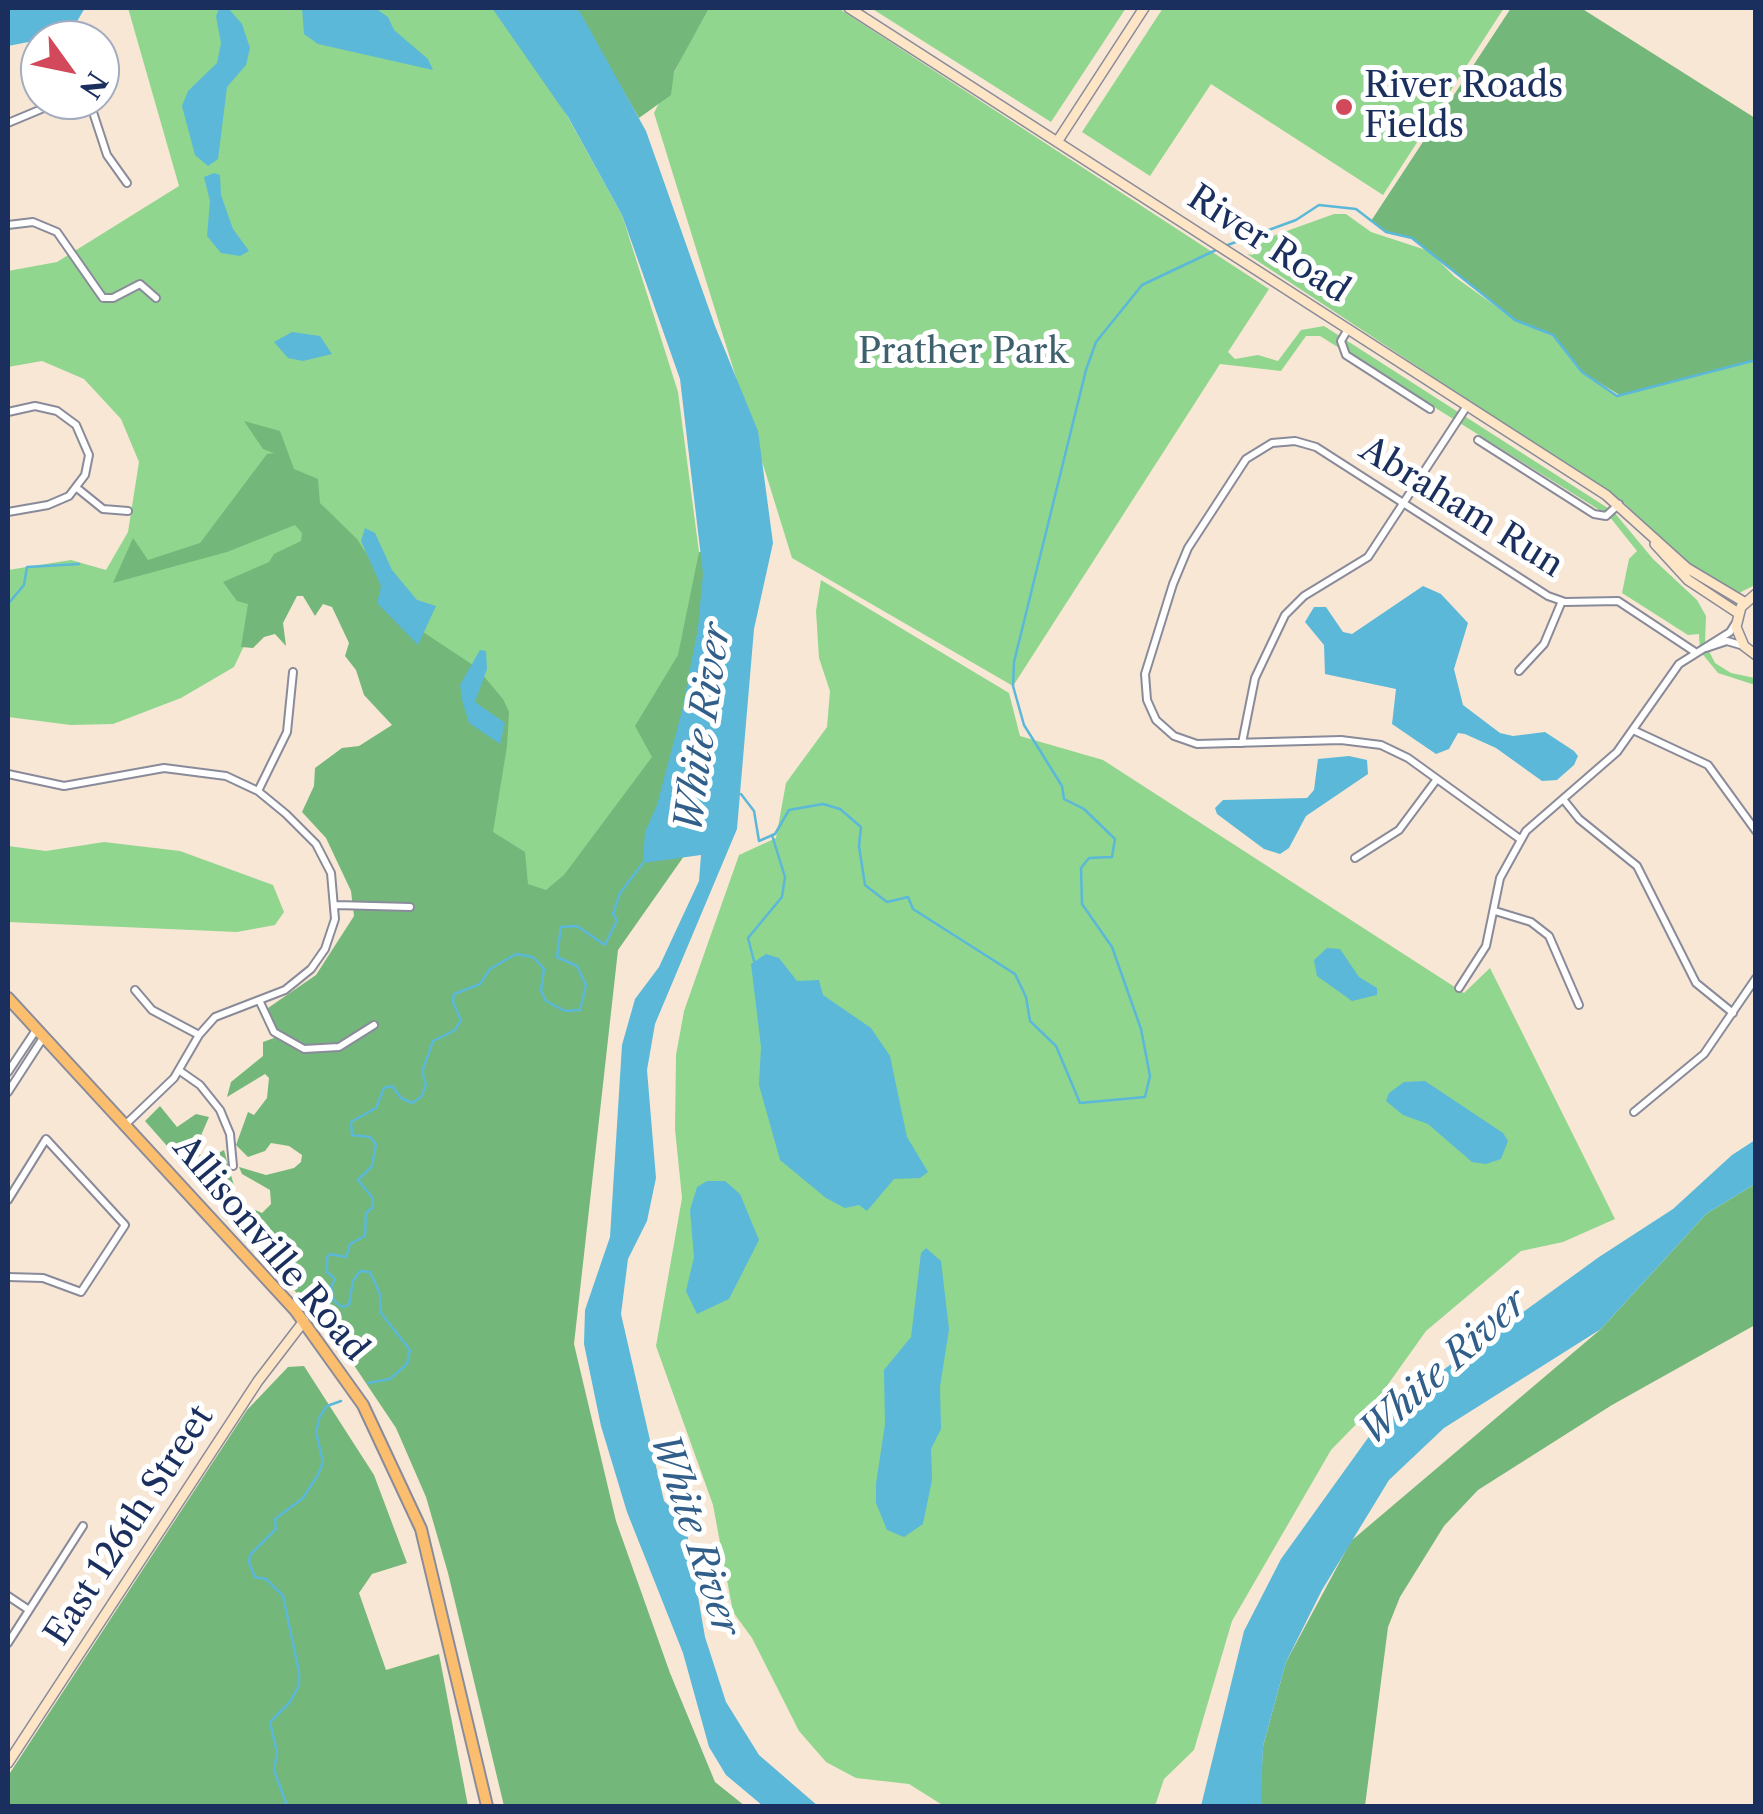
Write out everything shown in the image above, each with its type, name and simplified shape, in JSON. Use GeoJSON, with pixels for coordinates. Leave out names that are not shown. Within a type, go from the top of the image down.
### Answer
{"type":"FeatureCollection","features":[{"type":"Feature","properties":{"kind":"main road","name":"Allisonville Road"},"geometry":{"type":"LineString","coordinates":[[8,998],[304,1322],[363,1406],[412,1506],[433,1571],[487,1806]]}},
{"type":"Feature","properties":{"kind":"street","name":"River Road"},"geometry":{"type":"LineString","coordinates":[[849,8],[1619,504],[1688,580],[1737,617]]}},
{"type":"Feature","properties":{"kind":"street"},"geometry":{"type":"LineString","coordinates":[[1057,142],[1144,8]]}},
{"type":"Feature","properties":{"kind":"street"},"geometry":{"type":"LineString","coordinates":[[96,120],[108,155],[127,183]]}},
{"type":"Feature","properties":{"kind":"street"},"geometry":{"type":"LineString","coordinates":[[8,225],[33,222],[57,232],[103,298],[113,298],[140,284],[156,298]]}},
{"type":"Feature","properties":{"kind":"street"},"geometry":{"type":"LineString","coordinates":[[1348,329],[1341,341],[1346,355],[1430,409]]}},
{"type":"Feature","properties":{"kind":"street"},"geometry":{"type":"LineString","coordinates":[[8,412],[41,406],[76,425],[88,455],[77,488],[57,502],[8,512]]}},
{"type":"Feature","properties":{"kind":"street"},"geometry":{"type":"LineString","coordinates":[[1467,406],[1362,563],[1297,602],[1277,628],[1255,678],[1242,743],[1370,742],[1394,750],[1520,839]]}},
{"type":"Feature","properties":{"kind":"street"},"geometry":{"type":"LineString","coordinates":[[1478,440],[1594,514],[1606,516],[1619,504]]}},
{"type":"Feature","properties":{"kind":"street","name":"Abraham Run"},"geometry":{"type":"LineString","coordinates":[[1242,743],[1197,744],[1174,736],[1152,714],[1144,684],[1180,564],[1251,455],[1272,443],[1306,443],[1562,601],[1618,601],[1695,652]]}},
{"type":"Feature","properties":{"kind":"street"},"geometry":{"type":"LineString","coordinates":[[77,488],[103,509],[128,511]]}},
{"type":"Feature","properties":{"kind":"street","name":"River Road"},"geometry":{"type":"LineString","coordinates":[[1651,537],[1692,572],[1744,602]]}},
{"type":"Feature","properties":{"kind":"street"},"geometry":{"type":"LineString","coordinates":[[1704,648],[1730,632],[1744,602],[1756,594]]}},
{"type":"Feature","properties":{"kind":"street"},"geometry":{"type":"LineString","coordinates":[[1519,671],[1544,644],[1562,601]]}},
{"type":"Feature","properties":{"kind":"street"},"geometry":{"type":"LineString","coordinates":[[1737,617],[1744,646]]}},
{"type":"Feature","properties":{"kind":"street"},"geometry":{"type":"LineString","coordinates":[[1459,988],[1486,946],[1500,878],[1520,839],[1608,762],[1667,678],[1695,652],[1727,641],[1756,655]]}},
{"type":"Feature","properties":{"kind":"street"},"geometry":{"type":"LineString","coordinates":[[258,791],[288,732],[293,672]]}},
{"type":"Feature","properties":{"kind":"street"},"geometry":{"type":"LineString","coordinates":[[1633,730],[1714,770],[1756,831]]}},
{"type":"Feature","properties":{"kind":"street"},"geometry":{"type":"LineString","coordinates":[[8,774],[64,786],[154,770],[192,769],[226,776],[258,791],[316,844],[331,873],[336,905],[329,940],[312,968],[285,990],[215,1017],[199,1035],[180,1070],[126,1124]]}},
{"type":"Feature","properties":{"kind":"street"},"geometry":{"type":"LineString","coordinates":[[1354,858],[1399,830],[1436,779]]}},
{"type":"Feature","properties":{"kind":"street"},"geometry":{"type":"LineString","coordinates":[[1563,798],[1579,818],[1637,866],[1696,983],[1732,1012]]}},
{"type":"Feature","properties":{"kind":"street"},"geometry":{"type":"LineString","coordinates":[[336,905],[410,907]]}},
{"type":"Feature","properties":{"kind":"street"},"geometry":{"type":"LineString","coordinates":[[1494,911],[1531,922],[1549,936],[1579,1005]]}},
{"type":"Feature","properties":{"kind":"street"},"geometry":{"type":"LineString","coordinates":[[1634,1112],[1704,1054],[1756,978]]}},
{"type":"Feature","properties":{"kind":"street"},"geometry":{"type":"LineString","coordinates":[[135,990],[152,1010],[199,1035]]}},
{"type":"Feature","properties":{"kind":"street"},"geometry":{"type":"LineString","coordinates":[[258,1000],[274,1032],[304,1049],[339,1047],[374,1025]]}},
{"type":"Feature","properties":{"kind":"street"},"geometry":{"type":"LineString","coordinates":[[8,1072],[40,1034]]}},
{"type":"Feature","properties":{"kind":"street"},"geometry":{"type":"LineString","coordinates":[[8,1092],[40,1034]]}},
{"type":"Feature","properties":{"kind":"street"},"geometry":{"type":"LineString","coordinates":[[180,1070],[200,1085],[220,1110],[230,1134],[233,1166]]}},
{"type":"Feature","properties":{"kind":"street"},"geometry":{"type":"LineString","coordinates":[[8,1200],[46,1139],[124,1225],[81,1292],[43,1278],[8,1277]]}},
{"type":"Feature","properties":{"kind":"street","name":"East 126th Street"},"geometry":{"type":"LineString","coordinates":[[8,1763],[258,1380],[304,1322]]}},
{"type":"Feature","properties":{"kind":"street"},"geometry":{"type":"LineString","coordinates":[[8,1643],[83,1526]]}},
{"type":"Feature","properties":{"kind":"street"},"geometry":{"type":"LineString","coordinates":[[8,1596],[29,1610]]}},
{"type":"Feature","properties":{"kind":"green space"},"geometry":{"type":"Polygon","coordinates":[[[128,8],[493,8],[555,94],[622,215],[678,392],[699,552],[683,670],[646,797],[540,912],[320,573],[260,612],[234,667],[181,698],[113,724],[71,725],[8,717],[8,570],[71,560],[106,570],[128,532],[139,462],[121,419],[84,379],[42,361],[8,367],[8,271],[57,262],[179,186],[128,8]]]}},
{"type":"Feature","properties":{"kind":"green space"},"geometry":{"type":"Polygon","coordinates":[[[575,8],[709,8],[674,72],[671,95],[639,118],[575,8]]]}},
{"type":"Feature","properties":{"kind":"green space","name":"Prather Park"},"geometry":{"type":"Polygon","coordinates":[[[706,8],[838,8],[1269,289],[1228,352],[1235,359],[1258,355],[1278,361],[1301,330],[1324,326],[1614,512],[1653,559],[1697,600],[1706,616],[1705,643],[1715,663],[1731,673],[1755,678],[1755,685],[1718,673],[1700,651],[1699,634],[1688,635],[1622,593],[1629,559],[1637,551],[1609,516],[1320,336],[1306,336],[1281,371],[1220,364],[1013,686],[792,558],[654,113],[706,8]]]}},
{"type":"Feature","properties":{"kind":"green space"},"geometry":{"type":"Polygon","coordinates":[[[871,8],[1126,8],[1051,122],[871,8]]]}},
{"type":"Feature","properties":{"kind":"green space","name":"River Roads Fields"},"geometry":{"type":"Polygon","coordinates":[[[1163,8],[1504,8],[1383,195],[1211,84],[1150,176],[1082,132],[1163,8]]]}},
{"type":"Feature","properties":{"kind":"green space"},"geometry":{"type":"Polygon","coordinates":[[[1511,8],[1581,8],[1755,118],[1755,360],[1621,396],[1582,372],[1554,335],[1515,320],[1410,238],[1391,234],[1371,221],[1511,8]]]}},
{"type":"Feature","properties":{"kind":"green space"},"geometry":{"type":"Polygon","coordinates":[[[1334,214],[1346,214],[1371,232],[1429,251],[1455,277],[1515,320],[1561,340],[1582,372],[1617,396],[1755,360],[1755,585],[1737,594],[1685,562],[1624,503],[1247,254],[1253,255],[1259,241],[1334,214]]]}},
{"type":"Feature","properties":{"kind":"green space"},"geometry":{"type":"Polygon","coordinates":[[[244,421],[280,431],[294,469],[318,479],[320,503],[357,539],[414,626],[476,667],[503,699],[509,712],[507,746],[493,832],[525,852],[528,884],[546,890],[564,875],[652,757],[635,726],[678,655],[699,552],[715,551],[689,849],[618,950],[574,1344],[616,1521],[670,1673],[715,1782],[745,1806],[504,1806],[448,1573],[426,1497],[396,1428],[333,1334],[145,1121],[160,1106],[177,1127],[196,1114],[209,1117],[196,1147],[204,1161],[224,1150],[236,1193],[244,1205],[262,1213],[271,1204],[270,1190],[242,1174],[239,1167],[266,1175],[294,1168],[301,1162],[302,1155],[289,1146],[271,1143],[265,1151],[248,1157],[236,1145],[248,1112],[254,1115],[267,1098],[269,1078],[265,1074],[227,1097],[231,1082],[263,1056],[263,1042],[274,1038],[268,1008],[316,975],[354,916],[351,891],[326,838],[302,812],[314,786],[315,768],[342,748],[359,746],[392,725],[364,695],[356,670],[345,656],[349,643],[332,607],[323,604],[315,616],[303,596],[297,596],[283,623],[286,646],[275,634],[264,637],[253,648],[241,647],[248,604],[237,601],[223,582],[269,562],[274,554],[301,541],[302,533],[295,525],[227,552],[113,583],[133,538],[148,560],[200,543],[267,454],[274,453],[263,449],[244,421]]]}},
{"type":"Feature","properties":{"kind":"green space"},"geometry":{"type":"Polygon","coordinates":[[[821,580],[1009,693],[1020,736],[1103,760],[1464,993],[1490,968],[1615,1219],[1563,1242],[1521,1251],[1426,1331],[1369,1411],[1331,1450],[1232,1621],[1194,1750],[1164,1779],[1155,1806],[944,1806],[909,1784],[856,1778],[826,1762],[799,1731],[752,1638],[733,1612],[713,1505],[656,1346],[682,1198],[675,1129],[676,1055],[684,1011],[739,855],[776,838],[786,783],[827,727],[830,691],[819,658],[816,611],[821,580]]]}},
{"type":"Feature","properties":{"kind":"green space"},"geometry":{"type":"Polygon","coordinates":[[[104,842],[180,851],[273,885],[284,912],[275,925],[237,932],[8,922],[8,846],[46,851],[104,842]]]}},
{"type":"Feature","properties":{"kind":"green space"},"geometry":{"type":"Polygon","coordinates":[[[1755,1184],[1755,1325],[1612,1405],[1478,1490],[1444,1526],[1400,1597],[1388,1627],[1365,1806],[1260,1806],[1263,1746],[1286,1662],[1351,1541],[1601,1329],[1706,1214],[1755,1184]]]}},
{"type":"Feature","properties":{"kind":"green space"},"geometry":{"type":"Polygon","coordinates":[[[304,1366],[374,1475],[407,1563],[372,1574],[359,1593],[386,1670],[439,1654],[468,1806],[8,1806],[8,1776],[247,1410],[288,1367],[304,1366]]]}},
{"type":"Feature","properties":{"kind":"water"},"geometry":{"type":"Polygon","coordinates":[[[8,8],[85,8],[78,20],[20,20],[20,44],[8,46],[8,8]]]}},
{"type":"Feature","properties":{"kind":"water"},"geometry":{"type":"Polygon","coordinates":[[[228,8],[242,24],[250,48],[246,65],[227,87],[218,159],[208,166],[195,155],[182,106],[188,91],[217,63],[221,43],[216,16],[219,9],[228,8]]]}},
{"type":"Feature","properties":{"kind":"water"},"geometry":{"type":"Polygon","coordinates":[[[302,8],[375,8],[428,59],[433,70],[318,44],[304,34],[302,8]]]}},
{"type":"Feature","properties":{"kind":"water","name":"White River"},"geometry":{"type":"Polygon","coordinates":[[[492,8],[575,8],[580,12],[646,131],[715,326],[758,431],[773,543],[754,629],[737,829],[655,1024],[647,1070],[656,1178],[647,1221],[628,1259],[621,1314],[664,1501],[685,1521],[705,1637],[726,1702],[759,1755],[818,1806],[763,1806],[726,1775],[709,1747],[683,1653],[627,1512],[601,1426],[584,1344],[585,1310],[610,1237],[622,1045],[635,999],[659,967],[699,881],[701,855],[643,863],[645,832],[657,805],[682,711],[698,628],[703,574],[680,379],[622,215],[568,117],[492,8]]]}},
{"type":"Feature","properties":{"kind":"water"},"geometry":{"type":"Polygon","coordinates":[[[220,175],[221,195],[233,229],[249,251],[240,256],[221,253],[207,236],[210,201],[204,177],[220,175]]]}},
{"type":"Feature","properties":{"kind":"water"},"geometry":{"type":"Polygon","coordinates":[[[292,332],[320,336],[332,354],[303,361],[288,358],[274,342],[292,332]]]}},
{"type":"Feature","properties":{"kind":"water"},"geometry":{"type":"Polygon","coordinates":[[[365,528],[375,533],[392,570],[417,600],[436,606],[418,645],[377,603],[381,586],[361,541],[365,528]]]}},
{"type":"Feature","properties":{"kind":"water"},"geometry":{"type":"Polygon","coordinates":[[[1423,586],[1441,594],[1468,623],[1454,669],[1463,705],[1500,733],[1513,736],[1545,732],[1574,751],[1578,756],[1574,765],[1557,780],[1542,781],[1496,748],[1465,734],[1458,733],[1449,749],[1436,754],[1392,724],[1396,689],[1325,674],[1324,645],[1305,622],[1314,607],[1326,607],[1343,632],[1352,634],[1423,586]]]}},
{"type":"Feature","properties":{"kind":"water"},"geometry":{"type":"Polygon","coordinates":[[[480,650],[486,651],[487,669],[475,702],[505,723],[500,744],[469,723],[462,700],[460,685],[480,650]]]}},
{"type":"Feature","properties":{"kind":"water"},"geometry":{"type":"Polygon","coordinates":[[[1349,756],[1367,760],[1368,774],[1306,816],[1289,848],[1280,854],[1264,849],[1217,814],[1215,808],[1223,800],[1307,798],[1314,790],[1318,759],[1349,756]]]}},
{"type":"Feature","properties":{"kind":"water"},"geometry":{"type":"Polygon","coordinates":[[[1327,948],[1340,949],[1359,977],[1377,988],[1377,995],[1352,1001],[1317,976],[1314,960],[1327,948]]]}},
{"type":"Feature","properties":{"kind":"water"},"geometry":{"type":"Polygon","coordinates":[[[766,954],[779,958],[797,981],[819,980],[823,995],[871,1028],[890,1056],[907,1137],[928,1172],[920,1178],[894,1179],[867,1211],[859,1205],[845,1208],[826,1198],[780,1160],[759,1085],[761,1047],[751,964],[766,954]]]}},
{"type":"Feature","properties":{"kind":"water"},"geometry":{"type":"Polygon","coordinates":[[[1425,1081],[1503,1133],[1508,1141],[1501,1159],[1486,1164],[1472,1162],[1428,1124],[1403,1115],[1386,1101],[1389,1093],[1404,1082],[1425,1081]]]}},
{"type":"Feature","properties":{"kind":"water"},"geometry":{"type":"Polygon","coordinates":[[[1755,1140],[1755,1184],[1706,1214],[1601,1329],[1444,1428],[1389,1480],[1322,1590],[1286,1662],[1263,1746],[1261,1806],[1201,1806],[1244,1631],[1281,1559],[1388,1410],[1599,1257],[1673,1209],[1732,1155],[1755,1140]]]}},
{"type":"Feature","properties":{"kind":"water"},"geometry":{"type":"Polygon","coordinates":[[[707,1181],[725,1181],[740,1194],[759,1240],[729,1299],[697,1314],[686,1291],[694,1257],[690,1210],[697,1187],[707,1181]]]}},
{"type":"Feature","properties":{"kind":"water"},"geometry":{"type":"Polygon","coordinates":[[[926,1248],[941,1261],[949,1329],[940,1387],[941,1429],[931,1449],[932,1480],[923,1524],[904,1537],[887,1530],[876,1503],[885,1424],[884,1370],[911,1337],[921,1253],[926,1248]]]}},
{"type":"Feature","properties":{"kind":"waterway"},"geometry":{"type":"LineString","coordinates":[[1225,246],[1296,220],[1319,205],[1356,209],[1386,232],[1412,238],[1515,320],[1553,335],[1582,372],[1617,396],[1756,360]]}},
{"type":"Feature","properties":{"kind":"waterway"},"geometry":{"type":"LineString","coordinates":[[741,794],[754,811],[759,841],[775,834],[789,810],[823,804],[840,809],[861,827],[859,846],[865,885],[887,902],[908,897],[913,909],[1015,974],[1026,997],[1030,1021],[1056,1046],[1080,1103],[1145,1097],[1150,1076],[1141,1029],[1112,947],[1082,904],[1081,868],[1089,858],[1112,857],[1115,839],[1084,809],[1064,799],[1062,786],[1024,725],[1013,686],[1014,662],[1096,342],[1142,285],[1218,249]]}},
{"type":"Feature","properties":{"kind":"waterway"},"geometry":{"type":"LineString","coordinates":[[8,604],[24,585],[27,567],[79,564]]}},
{"type":"Feature","properties":{"kind":"waterway"},"geometry":{"type":"LineString","coordinates":[[8,612],[8,619]]}},
{"type":"Feature","properties":{"kind":"waterway"},"geometry":{"type":"LineString","coordinates":[[754,961],[748,938],[782,897],[785,877],[772,835]]}},
{"type":"Feature","properties":{"kind":"waterway"},"geometry":{"type":"LineString","coordinates":[[368,1383],[390,1379],[407,1364],[410,1350],[381,1313],[380,1294],[370,1272],[360,1271],[353,1281],[349,1305],[342,1307],[334,1301],[331,1287],[335,1279],[327,1272],[327,1258],[330,1254],[346,1257],[350,1244],[365,1236],[366,1213],[373,1207],[372,1197],[358,1180],[372,1166],[376,1144],[370,1137],[352,1135],[351,1122],[376,1108],[384,1088],[392,1086],[401,1098],[412,1103],[421,1097],[426,1085],[422,1072],[433,1041],[455,1030],[461,1020],[453,1002],[454,994],[480,984],[490,969],[516,954],[533,957],[544,969],[541,991],[546,1001],[565,1011],[580,1010],[586,985],[577,966],[557,957],[561,927],[577,926],[605,945],[617,920],[613,914],[620,893],[643,863]]}},
{"type":"Feature","properties":{"kind":"waterway"},"geometry":{"type":"LineString","coordinates":[[287,1806],[274,1770],[277,1753],[270,1722],[290,1702],[299,1685],[299,1672],[283,1596],[266,1579],[255,1577],[250,1555],[276,1529],[275,1519],[303,1498],[318,1475],[323,1462],[316,1432],[320,1416],[327,1406],[341,1401]]}},
{"type":"Feature","properties":{"kind":"place","name":"River Roads Fields"},"geometry":{"type":"Point","coordinates":[1344,107]}}]}
